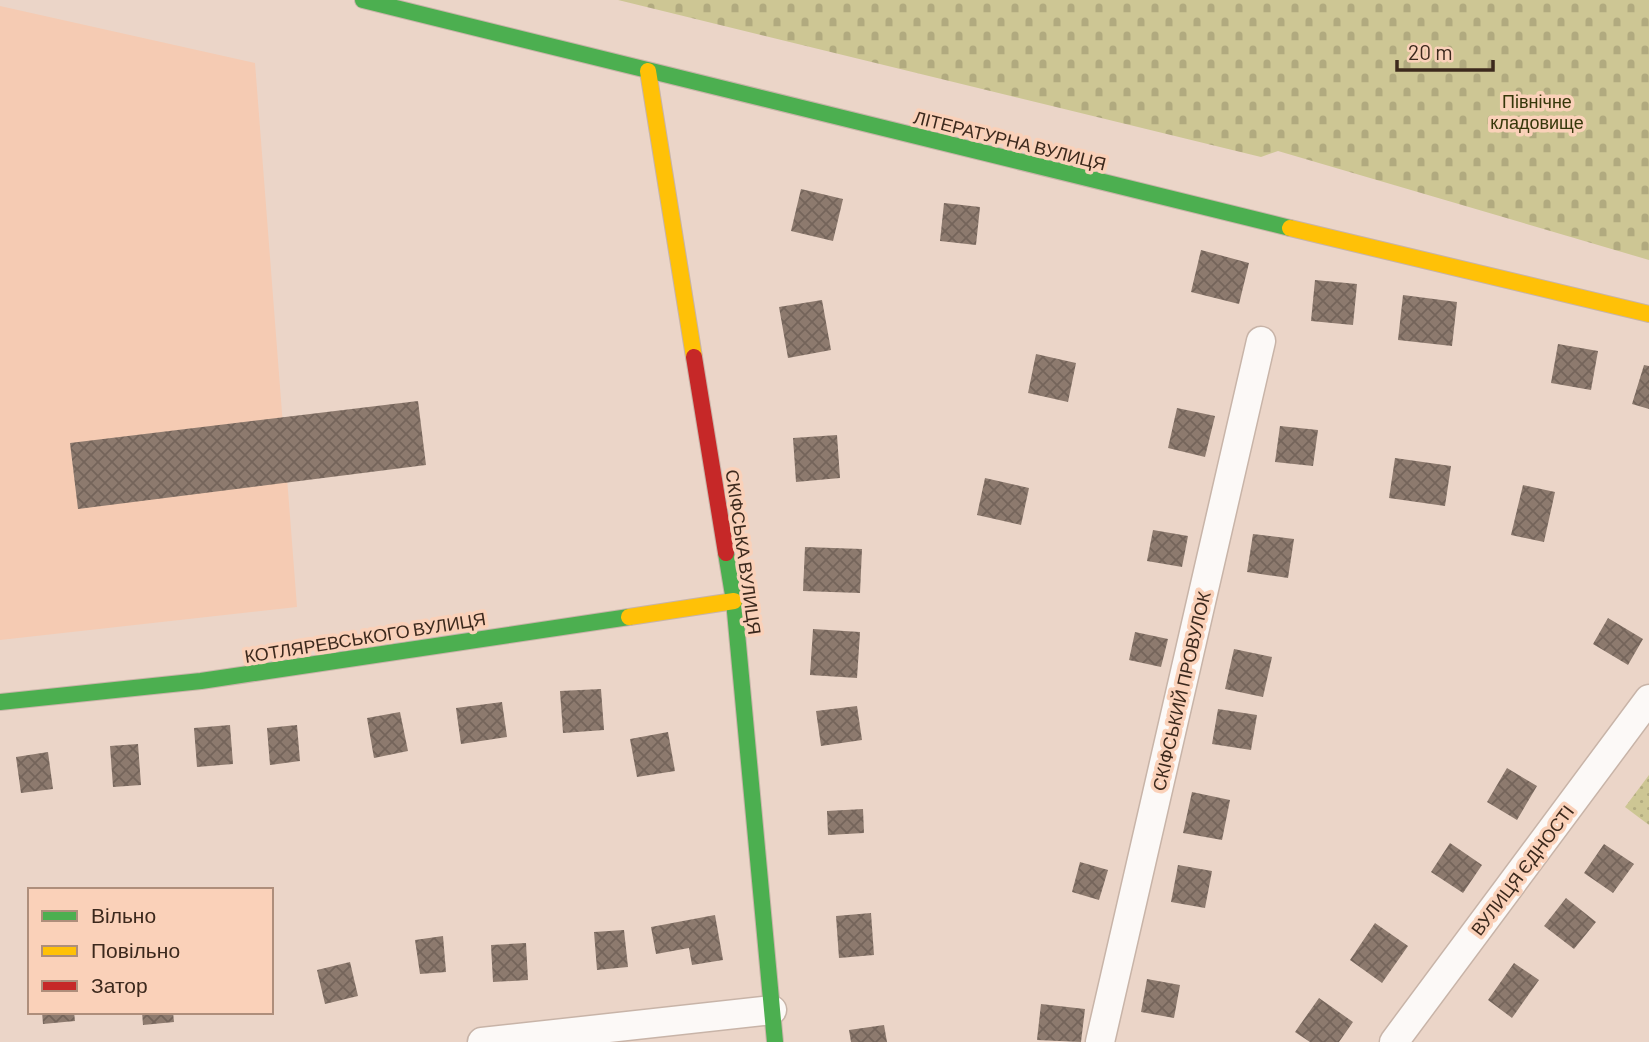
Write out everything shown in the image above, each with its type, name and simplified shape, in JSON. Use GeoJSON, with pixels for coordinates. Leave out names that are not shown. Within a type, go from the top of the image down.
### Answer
{"type":"FeatureCollection","features":[{"type":"Feature","properties":{"kind":"street","name":"ЛІТЕРАТУРНА ВУЛИЦЯ"},"geometry":{"type":"LineString","coordinates":[[363,0],[1649,314]]}},
{"type":"Feature","properties":{"kind":"street","name":"СКІФСЬКА ВУЛИЦЯ"},"geometry":{"type":"LineString","coordinates":[[648,71],[734,601],[775,1042]]}},
{"type":"Feature","properties":{"kind":"street","name":"СКІФСЬКИЙ ПРОВУЛОК"},"geometry":{"type":"LineString","coordinates":[[1100,1042],[1261,341]]}},
{"type":"Feature","properties":{"kind":"street","name":"КОТЛЯРЕВСЬКОГО ВУЛИЦЯ"},"geometry":{"type":"LineString","coordinates":[[0,702],[201,681],[734,601]]}},
{"type":"Feature","properties":{"kind":"street","name":"ВУЛИЦЯ ЄДНОСТІ"},"geometry":{"type":"LineString","coordinates":[[1394,1042],[1649,699]]}},
{"type":"Feature","properties":{"kind":"street"},"geometry":{"type":"LineString","coordinates":[[482,1042],[772,1010]]}},
{"type":"Feature","properties":{"kind":"shaded area"},"geometry":{"type":"Polygon","coordinates":[[[0,6],[255,63],[297,607],[0,640],[0,6]]]}},
{"type":"Feature","properties":{"kind":"green space","name":"Північне кладовище"},"geometry":{"type":"Polygon","coordinates":[[[618,0],[1649,0],[1649,260],[1278,151],[1261,157],[618,0]]]}},
{"type":"Feature","properties":{"kind":"green space"},"geometry":{"type":"Polygon","coordinates":[[[1649,775],[1649,825],[1625,807],[1649,775]]]}},
{"type":"Feature","properties":{"kind":"building"},"geometry":{"type":"Polygon","coordinates":[[[801,189],[843,199],[833,241],[791,231],[801,189]]]}},
{"type":"Feature","properties":{"kind":"building"},"geometry":{"type":"Polygon","coordinates":[[[944,203],[980,207],[976,245],[940,241],[944,203]]]}},
{"type":"Feature","properties":{"kind":"building"},"geometry":{"type":"Polygon","coordinates":[[[1201,250],[1249,263],[1239,304],[1191,292],[1201,250]]]}},
{"type":"Feature","properties":{"kind":"building"},"geometry":{"type":"Polygon","coordinates":[[[1315,280],[1357,284],[1353,325],[1311,321],[1315,280]]]}},
{"type":"Feature","properties":{"kind":"building"},"geometry":{"type":"Polygon","coordinates":[[[1403,295],[1457,302],[1452,346],[1398,340],[1403,295]]]}},
{"type":"Feature","properties":{"kind":"building"},"geometry":{"type":"Polygon","coordinates":[[[822,300],[831,350],[788,358],[779,307],[822,300]]]}},
{"type":"Feature","properties":{"kind":"building"},"geometry":{"type":"Polygon","coordinates":[[[1558,344],[1598,351],[1591,390],[1551,383],[1558,344]]]}},
{"type":"Feature","properties":{"kind":"building"},"geometry":{"type":"Polygon","coordinates":[[[1036,354],[1076,363],[1068,402],[1028,393],[1036,354]]]}},
{"type":"Feature","properties":{"kind":"building"},"geometry":{"type":"Polygon","coordinates":[[[1644,365],[1649,366],[1649,409],[1632,404],[1644,365]]]}},
{"type":"Feature","properties":{"kind":"building"},"geometry":{"type":"Polygon","coordinates":[[[418,401],[426,465],[78,509],[70,443],[418,401]]]}},
{"type":"Feature","properties":{"kind":"building"},"geometry":{"type":"Polygon","coordinates":[[[1177,408],[1215,416],[1205,457],[1168,448],[1177,408]]]}},
{"type":"Feature","properties":{"kind":"building"},"geometry":{"type":"Polygon","coordinates":[[[1280,426],[1318,430],[1313,466],[1275,462],[1280,426]]]}},
{"type":"Feature","properties":{"kind":"building"},"geometry":{"type":"Polygon","coordinates":[[[837,435],[840,478],[796,482],[793,438],[837,435]]]}},
{"type":"Feature","properties":{"kind":"building"},"geometry":{"type":"Polygon","coordinates":[[[1395,458],[1451,466],[1445,506],[1389,498],[1395,458]]]}},
{"type":"Feature","properties":{"kind":"building"},"geometry":{"type":"Polygon","coordinates":[[[985,478],[1029,488],[1021,525],[977,515],[985,478]]]}},
{"type":"Feature","properties":{"kind":"building"},"geometry":{"type":"Polygon","coordinates":[[[1523,485],[1555,492],[1544,542],[1511,535],[1523,485]]]}},
{"type":"Feature","properties":{"kind":"building"},"geometry":{"type":"Polygon","coordinates":[[[1153,530],[1188,536],[1182,567],[1147,561],[1153,530]]]}},
{"type":"Feature","properties":{"kind":"building"},"geometry":{"type":"Polygon","coordinates":[[[1253,534],[1294,539],[1288,578],[1247,572],[1253,534]]]}},
{"type":"Feature","properties":{"kind":"building"},"geometry":{"type":"Polygon","coordinates":[[[805,547],[862,549],[860,593],[803,591],[805,547]]]}},
{"type":"Feature","properties":{"kind":"building"},"geometry":{"type":"Polygon","coordinates":[[[1608,618],[1643,639],[1628,665],[1593,644],[1608,618]]]}},
{"type":"Feature","properties":{"kind":"building"},"geometry":{"type":"Polygon","coordinates":[[[813,629],[860,632],[857,678],[810,675],[813,629]]]}},
{"type":"Feature","properties":{"kind":"building"},"geometry":{"type":"Polygon","coordinates":[[[1135,632],[1168,639],[1161,667],[1129,660],[1135,632]]]}},
{"type":"Feature","properties":{"kind":"building"},"geometry":{"type":"Polygon","coordinates":[[[1234,649],[1272,657],[1263,697],[1225,689],[1234,649]]]}},
{"type":"Feature","properties":{"kind":"building"},"geometry":{"type":"Polygon","coordinates":[[[601,689],[604,730],[563,733],[560,691],[601,689]]]}},
{"type":"Feature","properties":{"kind":"building"},"geometry":{"type":"Polygon","coordinates":[[[502,702],[507,737],[461,744],[456,708],[502,702]]]}},
{"type":"Feature","properties":{"kind":"building"},"geometry":{"type":"Polygon","coordinates":[[[857,706],[862,740],[821,746],[816,711],[857,706]]]}},
{"type":"Feature","properties":{"kind":"building"},"geometry":{"type":"Polygon","coordinates":[[[1218,709],[1257,715],[1251,750],[1212,744],[1218,709]]]}},
{"type":"Feature","properties":{"kind":"building"},"geometry":{"type":"Polygon","coordinates":[[[400,712],[408,751],[374,758],[367,718],[400,712]]]}},
{"type":"Feature","properties":{"kind":"building"},"geometry":{"type":"Polygon","coordinates":[[[230,725],[233,764],[197,767],[194,728],[230,725]]]}},
{"type":"Feature","properties":{"kind":"building"},"geometry":{"type":"Polygon","coordinates":[[[297,725],[300,761],[270,765],[267,728],[297,725]]]}},
{"type":"Feature","properties":{"kind":"building"},"geometry":{"type":"Polygon","coordinates":[[[668,732],[675,771],[637,777],[630,739],[668,732]]]}},
{"type":"Feature","properties":{"kind":"building"},"geometry":{"type":"Polygon","coordinates":[[[138,744],[141,785],[113,787],[110,746],[138,744]]]}},
{"type":"Feature","properties":{"kind":"building"},"geometry":{"type":"Polygon","coordinates":[[[48,752],[53,789],[21,793],[16,757],[48,752]]]}},
{"type":"Feature","properties":{"kind":"building"},"geometry":{"type":"Polygon","coordinates":[[[1507,768],[1537,786],[1517,820],[1487,802],[1507,768]]]}},
{"type":"Feature","properties":{"kind":"building"},"geometry":{"type":"Polygon","coordinates":[[[1192,792],[1230,800],[1222,840],[1183,833],[1192,792]]]}},
{"type":"Feature","properties":{"kind":"building"},"geometry":{"type":"Polygon","coordinates":[[[863,809],[864,833],[828,835],[827,811],[863,809]]]}},
{"type":"Feature","properties":{"kind":"building"},"geometry":{"type":"Polygon","coordinates":[[[1450,843],[1482,865],[1463,893],[1431,872],[1450,843]]]}},
{"type":"Feature","properties":{"kind":"building"},"geometry":{"type":"Polygon","coordinates":[[[1604,844],[1634,864],[1613,893],[1584,873],[1604,844]]]}},
{"type":"Feature","properties":{"kind":"building"},"geometry":{"type":"Polygon","coordinates":[[[1080,862],[1108,870],[1099,900],[1072,892],[1080,862]]]}},
{"type":"Feature","properties":{"kind":"building"},"geometry":{"type":"Polygon","coordinates":[[[1178,865],[1212,871],[1205,908],[1171,902],[1178,865]]]}},
{"type":"Feature","properties":{"kind":"building"},"geometry":{"type":"Polygon","coordinates":[[[1566,898],[1596,922],[1574,949],[1544,926],[1566,898]]]}},
{"type":"Feature","properties":{"kind":"building"},"geometry":{"type":"Polygon","coordinates":[[[871,913],[874,955],[839,958],[836,916],[871,913]]]}},
{"type":"Feature","properties":{"kind":"building"},"geometry":{"type":"Polygon","coordinates":[[[715,915],[723,960],[692,965],[689,948],[656,954],[651,927],[715,915]]]}},
{"type":"Feature","properties":{"kind":"building"},"geometry":{"type":"Polygon","coordinates":[[[1375,923],[1408,946],[1382,983],[1350,960],[1375,923]]]}},
{"type":"Feature","properties":{"kind":"building"},"geometry":{"type":"Polygon","coordinates":[[[624,930],[628,967],[597,970],[594,932],[624,930]]]}},
{"type":"Feature","properties":{"kind":"building"},"geometry":{"type":"Polygon","coordinates":[[[443,936],[446,972],[420,974],[415,940],[443,936]]]}},
{"type":"Feature","properties":{"kind":"building"},"geometry":{"type":"Polygon","coordinates":[[[526,943],[528,980],[493,982],[491,945],[526,943]]]}},
{"type":"Feature","properties":{"kind":"building"},"geometry":{"type":"Polygon","coordinates":[[[350,962],[358,996],[325,1004],[317,970],[350,962]]]}},
{"type":"Feature","properties":{"kind":"building"},"geometry":{"type":"Polygon","coordinates":[[[1514,963],[1539,980],[1512,1018],[1488,1000],[1514,963]]]}},
{"type":"Feature","properties":{"kind":"building"},"geometry":{"type":"Polygon","coordinates":[[[1147,979],[1180,985],[1174,1018],[1141,1012],[1147,979]]]}},
{"type":"Feature","properties":{"kind":"building"},"geometry":{"type":"Polygon","coordinates":[[[1319,998],[1353,1022],[1339,1042],[1310,1042],[1295,1032],[1319,998]]]}},
{"type":"Feature","properties":{"kind":"building"},"geometry":{"type":"Polygon","coordinates":[[[1041,1004],[1085,1009],[1081,1042],[1037,1040],[1041,1004]]]}},
{"type":"Feature","properties":{"kind":"building"},"geometry":{"type":"Polygon","coordinates":[[[42,1014],[74,1014],[75,1021],[43,1024],[42,1014]]]}},
{"type":"Feature","properties":{"kind":"building"},"geometry":{"type":"Polygon","coordinates":[[[142,1014],[173,1014],[174,1022],[143,1025],[142,1014]]]}},
{"type":"Feature","properties":{"kind":"building"},"geometry":{"type":"Polygon","coordinates":[[[884,1025],[887,1042],[851,1042],[849,1030],[884,1025]]]}},
{"type":"Feature","properties":{"kind":"traffic: fast"},"geometry":{"type":"LineString","coordinates":[[363,0],[1290,228]]}},
{"type":"Feature","properties":{"kind":"traffic: fast"},"geometry":{"type":"LineString","coordinates":[[726,553],[734,601],[775,1042]]}},
{"type":"Feature","properties":{"kind":"traffic: fast"},"geometry":{"type":"LineString","coordinates":[[0,702],[201,681],[629,617]]}},
{"type":"Feature","properties":{"kind":"traffic: slow"},"geometry":{"type":"LineString","coordinates":[[648,71],[694,357]]}},
{"type":"Feature","properties":{"kind":"traffic: slow"},"geometry":{"type":"LineString","coordinates":[[1290,228],[1649,314]]}},
{"type":"Feature","properties":{"kind":"traffic: slow"},"geometry":{"type":"LineString","coordinates":[[629,617],[734,601]]}},
{"type":"Feature","properties":{"kind":"traffic: jam"},"geometry":{"type":"LineString","coordinates":[[694,357],[726,553]]}}]}
